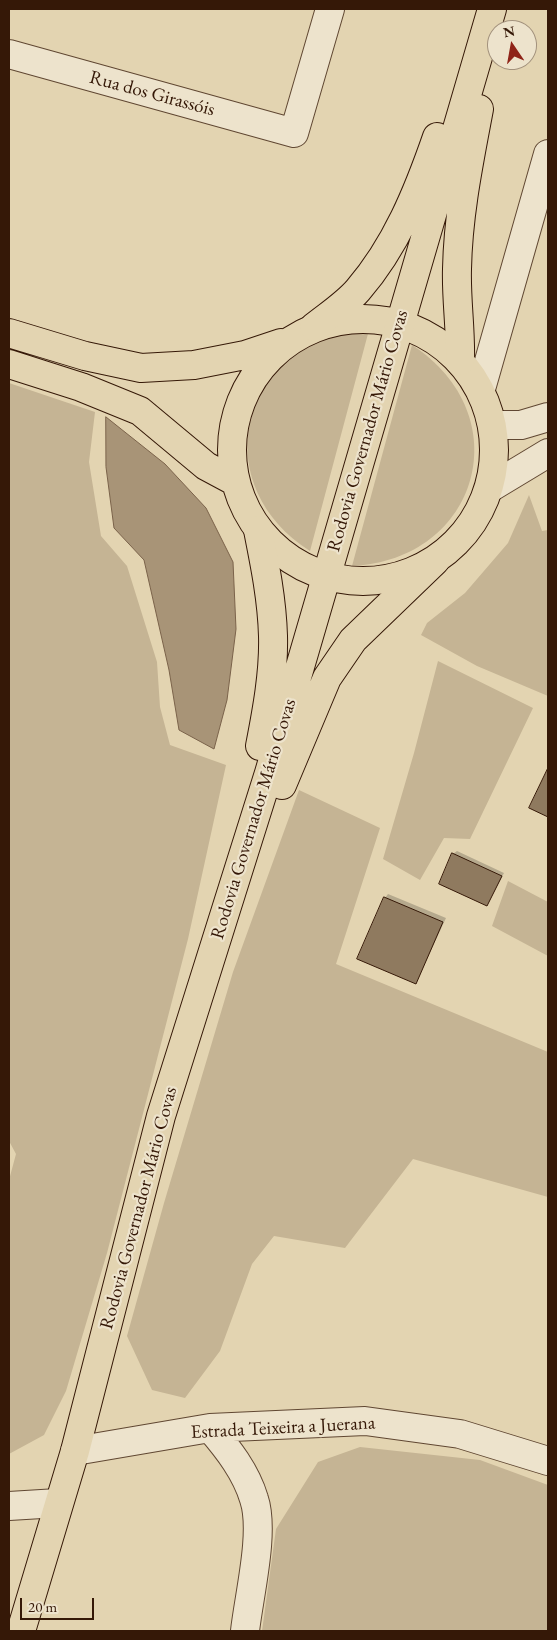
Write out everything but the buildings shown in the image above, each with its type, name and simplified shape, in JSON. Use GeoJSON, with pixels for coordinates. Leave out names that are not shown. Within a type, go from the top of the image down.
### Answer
{"type":"FeatureCollection","features":[{"type":"Feature","properties":{"kind":"main road","name":"Rodovia Governador Mário Covas"},"geometry":{"type":"LineString","coordinates":[[21,1631],[75,1451],[161,1116],[205,982],[269,773],[324,578],[492,9]]}},
{"type":"Feature","properties":{"kind":"main road"},"geometry":{"type":"LineString","coordinates":[[435,561],[401,576],[365,582],[324,578],[289,559],[258,530],[243,506],[234,480],[231,440],[241,400],[262,366],[357,292],[390,249],[412,201],[467,59],[492,9]]}},
{"type":"Feature","properties":{"kind":"main road"},"geometry":{"type":"LineString","coordinates":[[460,360],[461,330],[457,271],[459,226],[488,61],[492,9]]}},
{"type":"Feature","properties":{"kind":"main road"},"geometry":{"type":"LineString","coordinates":[[9,333],[85,356],[140,368],[194,365],[245,355],[303,333],[360,318],[400,322],[434,338],[460,360],[481,389],[493,425],[496,457],[490,488],[478,516],[459,541],[435,561],[353,640],[327,678],[293,757],[221,955],[205,982]]}},
{"type":"Feature","properties":{"kind":"main road"},"geometry":{"type":"LineString","coordinates":[[9,364],[81,388],[140,411],[206,466],[234,480]]}},
{"type":"Feature","properties":{"kind":"main road"},"geometry":{"type":"LineString","coordinates":[[205,982],[222,883],[256,768],[268,708],[273,637],[268,582],[258,530]]}},
{"type":"Feature","properties":{"kind":"street","name":"Rua dos Girassóis"},"geometry":{"type":"LineString","coordinates":[[9,54],[294,134],[330,9]]}},
{"type":"Feature","properties":{"kind":"street"},"geometry":{"type":"LineString","coordinates":[[481,389],[548,154]]}},
{"type":"Feature","properties":{"kind":"street"},"geometry":{"type":"LineString","coordinates":[[493,425],[521,424],[548,417]]}},
{"type":"Feature","properties":{"kind":"street"},"geometry":{"type":"LineString","coordinates":[[490,488],[548,453]]}},
{"type":"Feature","properties":{"kind":"street","name":"Estrada Teixeira a Juerana"},"geometry":{"type":"LineString","coordinates":[[75,1451],[210,1428],[365,1421],[460,1434],[548,1457]]}},
{"type":"Feature","properties":{"kind":"street"},"geometry":{"type":"LineString","coordinates":[[210,1428],[245,1476],[255,1500],[259,1531],[245,1631]]}},
{"type":"Feature","properties":{"kind":"street"},"geometry":{"type":"LineString","coordinates":[[9,1506],[58,1503]]}},
{"type":"Feature","properties":{"kind":"shaded area"},"geometry":{"type":"Polygon","coordinates":[[[349,330],[369,330],[310,551],[278,524],[258,493],[248,460],[249,427],[260,395],[281,367],[310,345],[349,330]]]}},
{"type":"Feature","properties":{"kind":"shaded area"},"geometry":{"type":"Polygon","coordinates":[[[412,345],[446,374],[466,408],[474,444],[470,480],[456,512],[431,539],[396,558],[352,566],[412,345]]]}},
{"type":"Feature","properties":{"kind":"shaded area"},"geometry":{"type":"Polygon","coordinates":[[[9,383],[95,412],[89,462],[101,536],[127,566],[157,662],[160,707],[170,745],[226,765],[188,939],[107,1253],[66,1391],[44,1435],[9,1454],[9,1180],[16,1154],[9,1141],[9,383]]]}},
{"type":"Feature","properties":{"kind":"shaded area"},"geometry":{"type":"Polygon","coordinates":[[[106,417],[165,464],[206,508],[233,562],[236,629],[227,700],[214,749],[179,730],[169,670],[144,560],[114,528],[106,467],[106,417]]]}},
{"type":"Feature","properties":{"kind":"shaded area"},"geometry":{"type":"Polygon","coordinates":[[[529,495],[542,531],[548,530],[548,696],[477,666],[421,635],[427,623],[465,593],[508,543],[529,495]]]}},
{"type":"Feature","properties":{"kind":"shaded area"},"geometry":{"type":"Polygon","coordinates":[[[438,661],[533,708],[470,839],[444,838],[420,880],[383,859],[438,661]]]}},
{"type":"Feature","properties":{"kind":"shaded area"},"geometry":{"type":"Polygon","coordinates":[[[299,790],[380,828],[336,964],[548,1052],[548,1197],[413,1159],[345,1248],[274,1236],[252,1264],[220,1351],[185,1398],[152,1390],[127,1336],[164,1203],[233,972],[299,790]]]}},
{"type":"Feature","properties":{"kind":"shaded area"},"geometry":{"type":"Polygon","coordinates":[[[508,881],[548,902],[548,956],[492,926],[508,881]]]}},
{"type":"Feature","properties":{"kind":"shaded area"},"geometry":{"type":"Polygon","coordinates":[[[360,1447],[480,1460],[548,1485],[548,1631],[262,1631],[276,1529],[318,1462],[360,1447]]]}}]}
